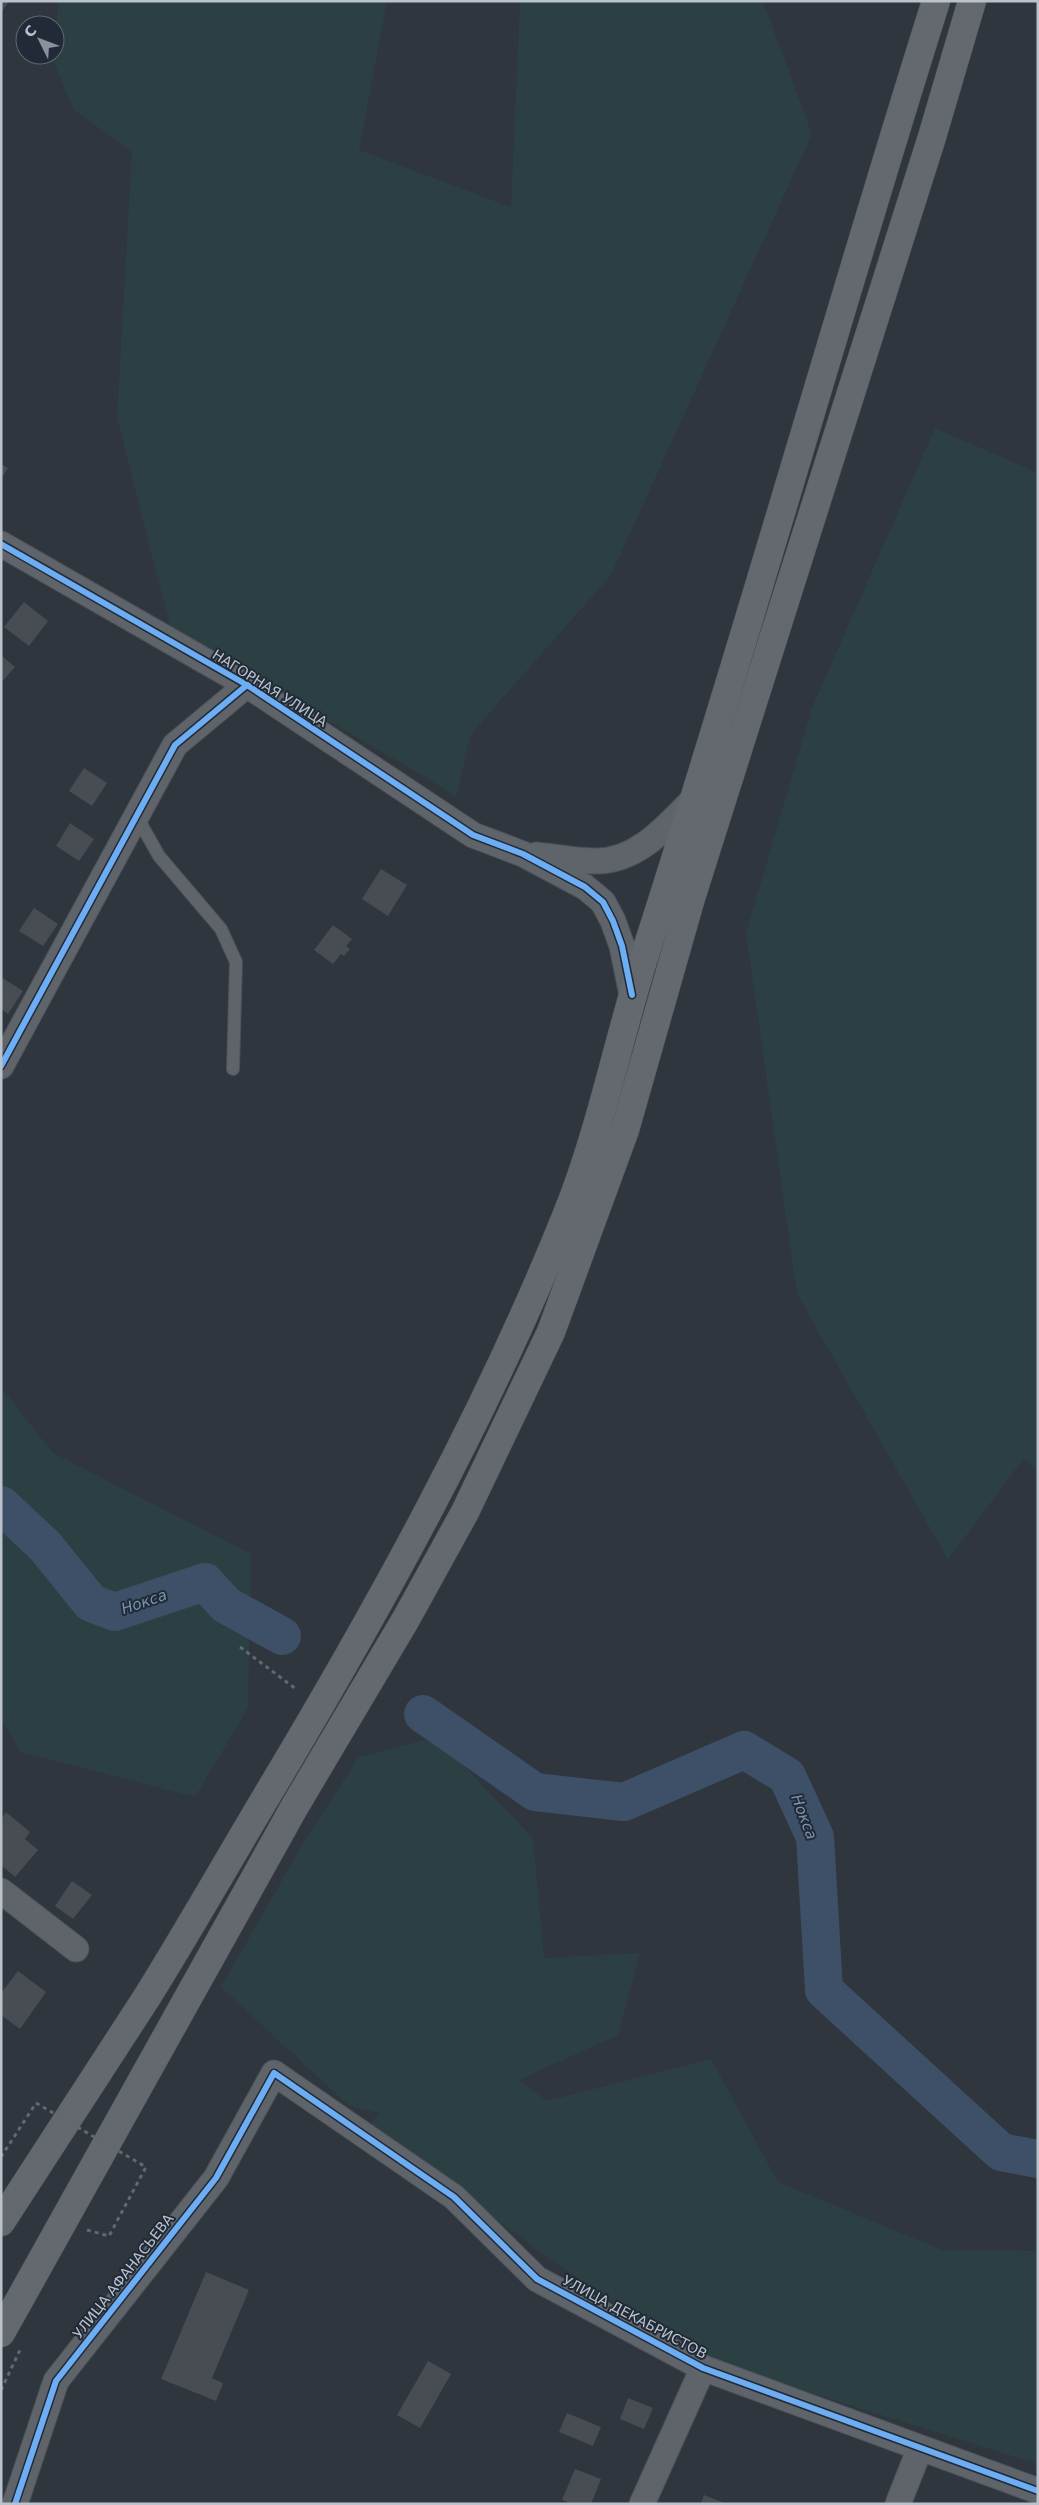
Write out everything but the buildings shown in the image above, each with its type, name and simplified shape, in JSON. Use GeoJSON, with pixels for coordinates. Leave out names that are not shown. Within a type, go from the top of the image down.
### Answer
{"type":"FeatureCollection","features":[{"type":"Feature","properties":{"kind":"main road"},"geometry":{"type":"LineString","coordinates":[[1,2333],[290,1814],[406,1619],[456,1529],[551,1332],[625,1130],[694,888],[926,156],[972,1]]}},
{"type":"Feature","properties":{"kind":"main road"},"geometry":{"type":"LineString","coordinates":[[1,2222],[147,1996],[338,1677],[417,1533],[513,1339],[569,1210],[594,1133],[632,994],[695,798],[815,394],[935,2]]}},
{"type":"Feature","properties":{"kind":"street","name":"НАГОРНАЯ УЛИЦА"},"geometry":{"type":"LineString","coordinates":[[1,544],[247,685],[473,835],[523,854]]}},
{"type":"Feature","properties":{"kind":"street"},"geometry":{"type":"LineString","coordinates":[[1,1066],[176,745],[247,685]]}},
{"type":"Feature","properties":{"kind":"street"},"geometry":{"type":"LineString","coordinates":[[523,854],[599,861],[623,857],[648,843],[695,798]]}},
{"type":"Feature","properties":{"kind":"street"},"geometry":{"type":"LineString","coordinates":[[523,854],[585,887],[603,902],[614,921],[622,946],[632,994]]}},
{"type":"Feature","properties":{"kind":"street"},"geometry":{"type":"LineString","coordinates":[[1,1890],[76,1949]]}},
{"type":"Feature","properties":{"kind":"street","name":"УЛИЦА ДЕКАБРИСТОВ"},"geometry":{"type":"LineString","coordinates":[[274,2073],[454,2196],[537,2279],[703,2368],[1038,2491]]}},
{"type":"Feature","properties":{"kind":"street","name":"УЛИЦА АФАНАСЬЕВА"},"geometry":{"type":"LineString","coordinates":[[15,2504],[56,2381],[216,2178],[274,2073]]}},
{"type":"Feature","properties":{"kind":"street"},"geometry":{"type":"LineString","coordinates":[[642,2504],[703,2368]]}},
{"type":"Feature","properties":{"kind":"street"},"geometry":{"type":"LineString","coordinates":[[898,2504],[920,2448]]}},
{"type":"Feature","properties":{"kind":"lane"},"geometry":{"type":"LineString","coordinates":[[137,817],[159,856],[221,929],[236,962],[233,1068]]}},
{"type":"Feature","properties":{"kind":"path"},"geometry":{"type":"LineString","coordinates":[[240,1647],[296,1689]]}},
{"type":"Feature","properties":{"kind":"path"},"geometry":{"type":"LineString","coordinates":[[1,2156],[36,2104],[146,2167],[109,2236]]}},
{"type":"Feature","properties":{"kind":"green space"},"geometry":{"type":"Polygon","coordinates":[[[59,1],[387,1],[359,150],[511,207],[520,1],[763,1],[812,134],[611,575],[471,734],[456,797],[422,775],[171,630],[117,417],[132,152],[74,110],[55,65],[65,65],[65,15],[57,15],[59,1]]]}},
{"type":"Feature","properties":{"kind":"green space"},"geometry":{"type":"Polygon","coordinates":[[[935,428],[1038,473],[1038,1471],[1024,1458],[948,1560],[797,1294],[746,933],[812,708],[935,428]]]}},
{"type":"Feature","properties":{"kind":"green space"},"geometry":{"type":"Polygon","coordinates":[[[1,1387],[53,1453],[251,1554],[248,1708],[195,1797],[21,1752],[1,1719],[1,1387]]]}},
{"type":"Feature","properties":{"kind":"green space"},"geometry":{"type":"Polygon","coordinates":[[[436,1737],[533,1838],[544,1958],[640,1953],[618,2035],[519,2080],[547,2101],[711,2059],[778,2182],[942,2250],[1038,2251],[1038,2464],[705,2360],[574,2276],[368,2127],[379,2113],[349,2106],[221,1987],[305,1840],[359,1757],[436,1737]]]}},
{"type":"Feature","properties":{"kind":"waterway","name":"Нокса"},"geometry":{"type":"LineString","coordinates":[[1,1505],[45,1546],[91,1603],[115,1612],[205,1582],[226,1605],[282,1636]]}},
{"type":"Feature","properties":{"kind":"waterway","name":"Нокса"},"geometry":{"type":"LineString","coordinates":[[423,1714],[535,1792],[624,1802],[744,1750],[787,1776],[815,1837],[824,1990],[1001,2152],[1038,2159]]}},
{"type":"Feature","properties":{"kind":"cycle path"},"geometry":{"type":"LineString","coordinates":[[1,544],[247,685],[473,835],[523,854],[585,887],[603,902],[613,921],[622,946],[632,995]]}},
{"type":"Feature","properties":{"kind":"cycle path"},"geometry":{"type":"LineString","coordinates":[[1,1066],[175,745],[247,685]]}},
{"type":"Feature","properties":{"kind":"cycle path"},"geometry":{"type":"LineString","coordinates":[[15,2504],[56,2381],[216,2178],[274,2073],[454,2197],[537,2279],[703,2368],[1038,2491]]}}]}
